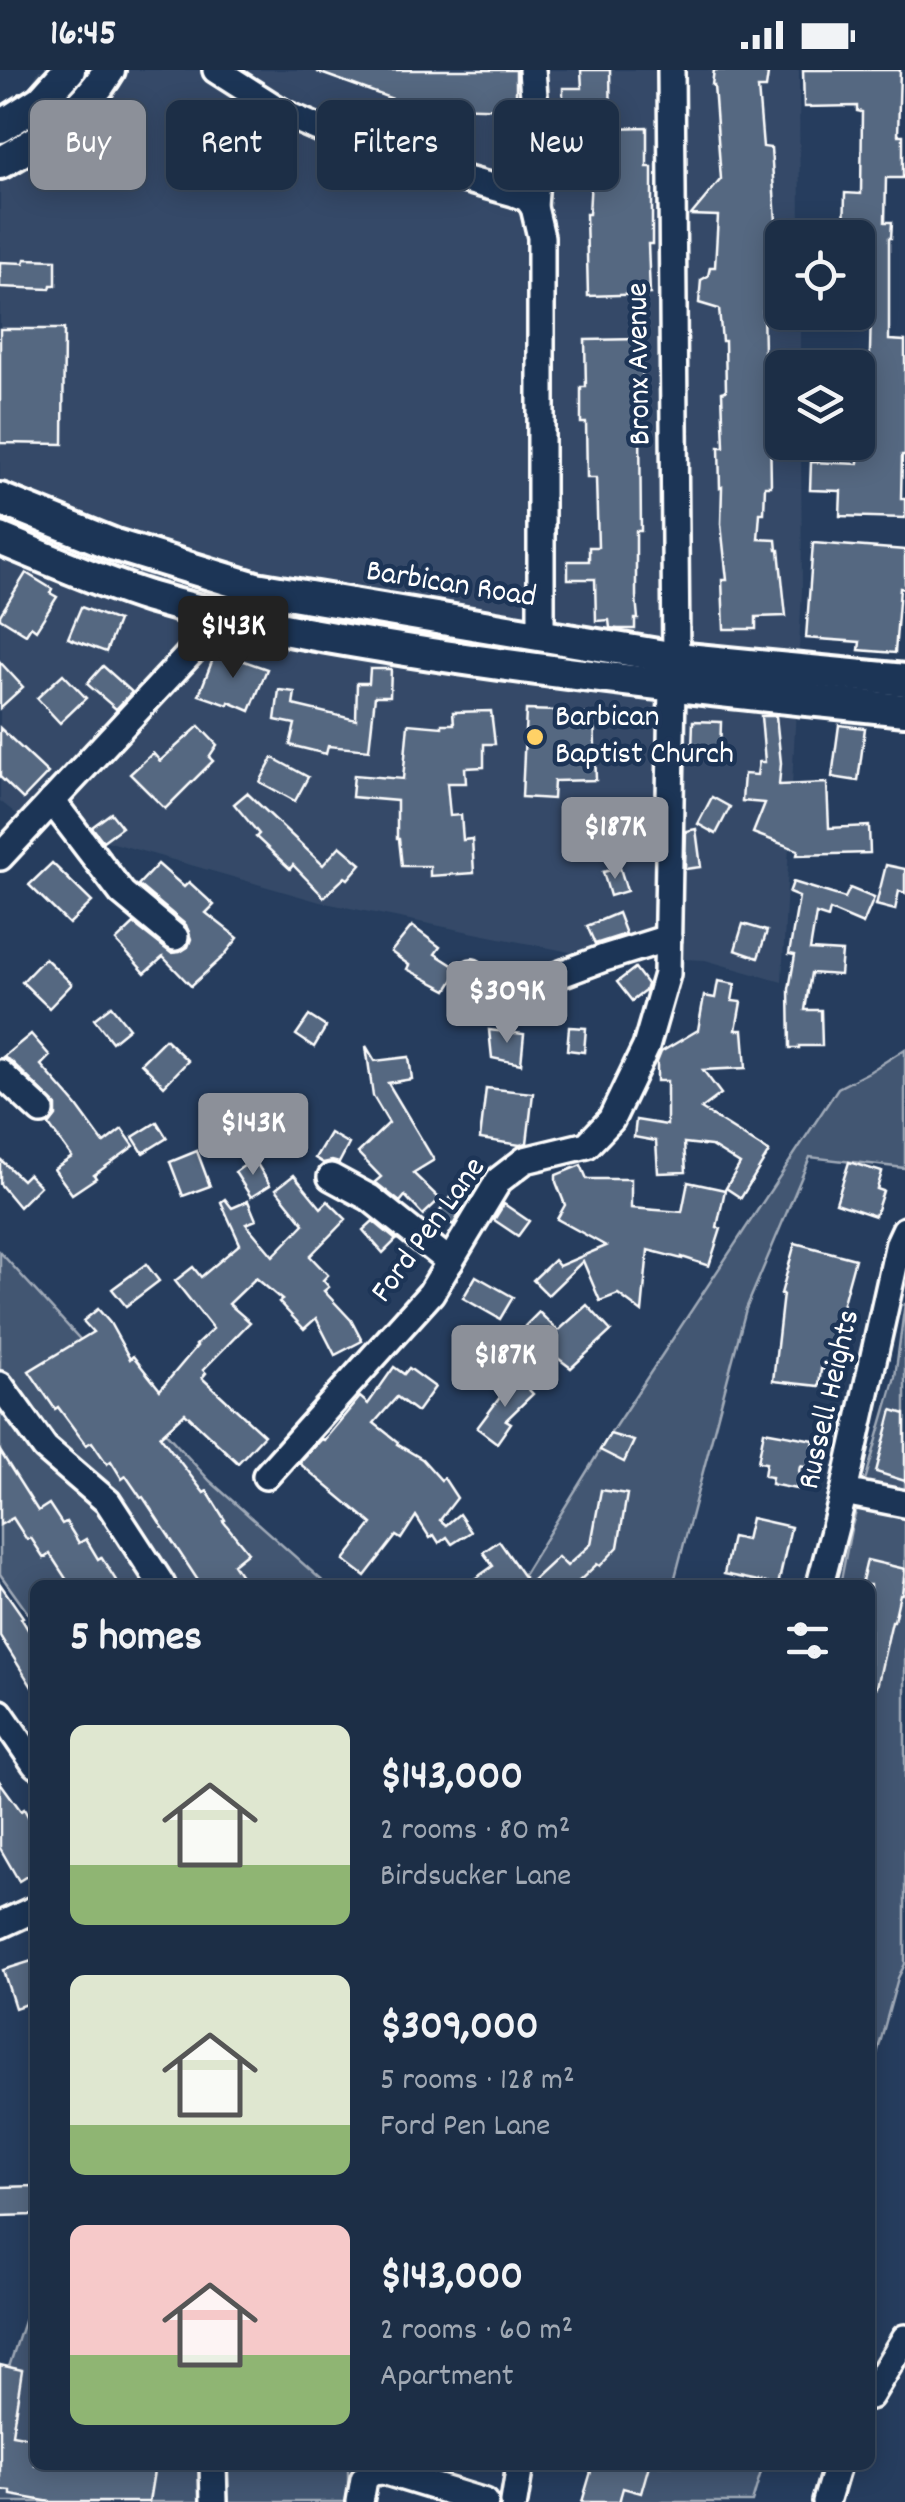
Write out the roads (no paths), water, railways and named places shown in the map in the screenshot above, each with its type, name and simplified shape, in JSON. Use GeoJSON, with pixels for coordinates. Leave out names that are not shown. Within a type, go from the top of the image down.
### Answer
{"type":"FeatureCollection","features":[{"type":"Feature","properties":{"kind":"main road"},"geometry":{"type":"LineString","coordinates":[[0,127],[41,100],[69,70]]}},
{"type":"Feature","properties":{"kind":"main road"},"geometry":{"type":"LineString","coordinates":[[0,163],[62,126],[86,103],[110,70]]}},
{"type":"Feature","properties":{"kind":"main road","name":"Barbican Road"},"geometry":{"type":"LineString","coordinates":[[0,499],[115,545],[256,588],[541,636],[674,672],[905,710]]}},
{"type":"Feature","properties":{"kind":"main road","name":"Barbican Road"},"geometry":{"type":"LineString","coordinates":[[0,540],[146,596],[330,638],[540,670],[905,680]]}},
{"type":"Feature","properties":{"kind":"street"},"geometry":{"type":"LineString","coordinates":[[216,70],[258,99],[302,122],[388,158],[527,198],[534,207]]}},
{"type":"Feature","properties":{"kind":"street"},"geometry":{"type":"LineString","coordinates":[[532,70],[538,148],[534,207],[541,248],[541,636]]}},
{"type":"Feature","properties":{"kind":"street","name":"Bronx Avenue"},"geometry":{"type":"LineString","coordinates":[[671,70],[674,672]]}},
{"type":"Feature","properties":{"kind":"street"},"geometry":{"type":"LineString","coordinates":[[0,857],[224,616],[256,588]]}},
{"type":"Feature","properties":{"kind":"street","name":"Ford Pen Lane"},"geometry":{"type":"LineString","coordinates":[[266,1476],[431,1293],[499,1180],[525,1160],[587,1145],[611,1120],[646,1047],[668,974],[674,672]]}},
{"type":"Feature","properties":{"kind":"street"},"geometry":{"type":"LineString","coordinates":[[52,801],[122,893],[175,937]]}},
{"type":"Feature","properties":{"kind":"street"},"geometry":{"type":"LineString","coordinates":[[472,973],[489,997],[500,997],[668,938]]}},
{"type":"Feature","properties":{"kind":"street"},"geometry":{"type":"LineString","coordinates":[[0,1074],[41,1111]]}},
{"type":"Feature","properties":{"kind":"street"},"geometry":{"type":"LineString","coordinates":[[330,1177],[370,1198],[450,1262]]}},
{"type":"Feature","properties":{"kind":"street","name":"Russell Heights"},"geometry":{"type":"LineString","coordinates":[[821,1580],[905,1230]]}},
{"type":"Feature","properties":{"kind":"street"},"geometry":{"type":"LineString","coordinates":[[0,1385],[45,1448],[108,1502],[159,1580]]}},
{"type":"Feature","properties":{"kind":"street"},"geometry":{"type":"LineString","coordinates":[[844,1492],[905,1504]]}},
{"type":"Feature","properties":{"kind":"street"},"geometry":{"type":"LineString","coordinates":[[0,1714],[30,1757]]}},
{"type":"Feature","properties":{"kind":"street"},"geometry":{"type":"LineString","coordinates":[[0,1925],[30,1911]]}},
{"type":"Feature","properties":{"kind":"street"},"geometry":{"type":"LineString","coordinates":[[875,2388],[905,2338]]}},
{"type":"Feature","properties":{"kind":"street"},"geometry":{"type":"LineString","coordinates":[[213,2470],[214,2502]]}},
{"type":"Feature","properties":{"kind":"street"},"geometry":{"type":"LineString","coordinates":[[514,2502],[519,2470]]}},
{"type":"Feature","properties":{"kind":"street"},"geometry":{"type":"LineString","coordinates":[[826,2502],[836,2470]]}},
{"type":"Feature","properties":{"kind":"street"},"geometry":{"type":"LineString","coordinates":[[360,2502],[364,2479],[372,2472],[382,2471],[485,2502]]}},
{"type":"Feature","properties":{"kind":"place","name":"Barbican Baptist Church"},"geometry":{"type":"Point","coordinates":[535,737]}}]}
